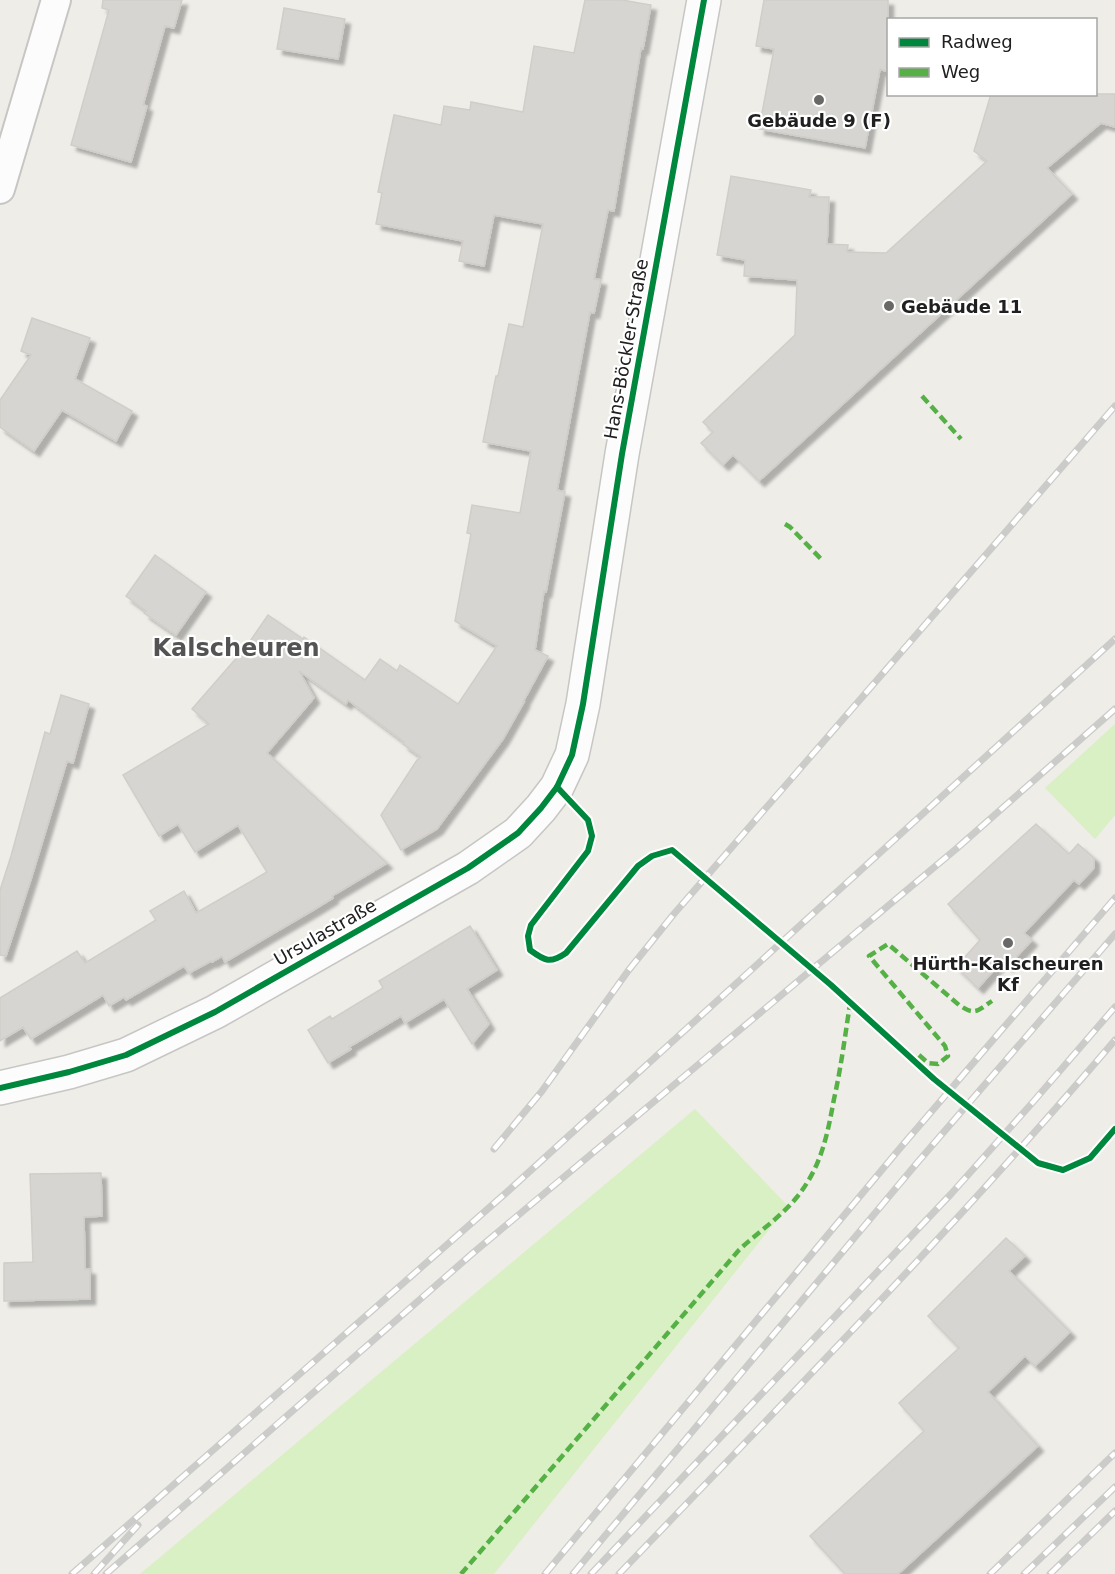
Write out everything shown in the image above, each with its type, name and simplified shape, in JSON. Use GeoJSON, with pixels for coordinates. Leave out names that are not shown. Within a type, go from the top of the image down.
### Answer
{"type":"FeatureCollection","features":[{"type":"Feature","properties":{"kind":"street"},"geometry":{"type":"LineString","coordinates":[[0,189],[56,0]]}},
{"type":"Feature","properties":{"kind":"street","name":"Hans-Böckler-Straße"},"geometry":{"type":"LineString","coordinates":[[584,705],[622,454],[704,0]]}},
{"type":"Feature","properties":{"kind":"street","name":"Ursulastraße"},"geometry":{"type":"LineString","coordinates":[[0,1088],[69,1072],[126,1055],[215,1012],[468,868],[518,833],[557,787],[572,755],[584,705]]}},
{"type":"Feature","properties":{"kind":"green space"},"geometry":{"type":"Polygon","coordinates":[[[1115,724],[1115,815],[1095,839],[1045,788],[1115,724]]]}},
{"type":"Feature","properties":{"kind":"green space"},"geometry":{"type":"Polygon","coordinates":[[[695,1109],[788,1206],[494,1574],[140,1574],[695,1109]]]}},
{"type":"Feature","properties":{"kind":"building"},"geometry":{"type":"Polygon","coordinates":[[[103,0],[182,0],[174,28],[165,26],[143,105],[147,106],[131,162],[71,145],[109,10],[102,8],[103,0]]]}},
{"type":"Feature","properties":{"kind":"building"},"geometry":{"type":"Polygon","coordinates":[[[585,0],[622,0],[651,5],[643,49],[641,48],[614,211],[608,210],[594,279],[601,280],[594,313],[590,312],[557,490],[565,492],[546,592],[544,591],[535,650],[548,656],[524,702],[503,739],[437,829],[401,850],[381,815],[421,757],[348,700],[346,704],[299,671],[314,698],[267,753],[387,863],[225,962],[222,956],[189,973],[184,966],[126,1000],[124,997],[109,1006],[103,995],[31,1039],[23,1027],[0,1041],[0,998],[77,951],[85,963],[156,920],[150,911],[184,891],[196,913],[267,872],[238,825],[195,852],[178,824],[159,836],[123,775],[209,724],[192,709],[246,647],[268,615],[365,680],[380,659],[397,671],[400,665],[458,704],[497,646],[455,621],[471,534],[467,533],[472,505],[520,513],[531,451],[483,442],[509,324],[523,327],[543,224],[494,215],[484,266],[459,261],[463,241],[376,224],[382,193],[378,192],[394,115],[441,125],[444,106],[470,110],[471,102],[523,112],[534,46],[574,53],[585,0]]]}},
{"type":"Feature","properties":{"kind":"building","name":"Gebäude 9 (F)"},"geometry":{"type":"Polygon","coordinates":[[[764,0],[888,0],[887,72],[880,69],[865,148],[759,129],[774,49],[756,46],[764,0]]]}},
{"type":"Feature","properties":{"kind":"building"},"geometry":{"type":"Polygon","coordinates":[[[284,8],[345,19],[338,59],[277,49],[284,8]]]}},
{"type":"Feature","properties":{"kind":"building","name":"Gebäude 11"},"geometry":{"type":"Polygon","coordinates":[[[1115,94],[1115,127],[1101,123],[1047,168],[1072,194],[759,481],[733,455],[723,465],[701,443],[713,432],[703,422],[795,335],[797,280],[744,276],[745,260],[717,255],[731,176],[811,190],[809,197],[829,197],[827,244],[848,245],[847,252],[886,253],[987,161],[974,151],[990,96],[1115,94]]]}},
{"type":"Feature","properties":{"kind":"building"},"geometry":{"type":"Polygon","coordinates":[[[32,318],[90,338],[75,379],[132,411],[116,441],[62,410],[34,451],[0,427],[0,400],[31,355],[21,351],[32,318]]]}},
{"type":"Feature","properties":{"kind":"building"},"geometry":{"type":"Polygon","coordinates":[[[155,555],[206,592],[176,635],[144,613],[146,611],[126,596],[155,555]]]}},
{"type":"Feature","properties":{"kind":"building"},"geometry":{"type":"Polygon","coordinates":[[[61,695],[89,704],[73,763],[67,761],[6,956],[0,955],[0,890],[45,732],[50,734],[61,695]]]}},
{"type":"Feature","properties":{"kind":"building"},"geometry":{"type":"Polygon","coordinates":[[[1036,824],[1069,854],[1078,844],[1094,858],[1094,868],[1079,884],[1074,880],[1024,933],[1032,940],[1008,966],[1002,961],[978,988],[956,967],[980,940],[948,904],[1036,824]]]}},
{"type":"Feature","properties":{"kind":"building"},"geometry":{"type":"Polygon","coordinates":[[[470,926],[497,970],[467,989],[489,1024],[472,1044],[444,999],[405,1023],[401,1016],[349,1047],[351,1049],[328,1063],[308,1030],[330,1016],[332,1019],[383,988],[379,981],[470,926]]]}},
{"type":"Feature","properties":{"kind":"building"},"geometry":{"type":"Polygon","coordinates":[[[101,1173],[102,1216],[84,1217],[85,1269],[90,1269],[90,1299],[4,1301],[4,1263],[33,1262],[30,1174],[101,1173]]]}},
{"type":"Feature","properties":{"kind":"building"},"geometry":{"type":"Polygon","coordinates":[[[1006,1238],[1025,1256],[1009,1271],[1070,1332],[1035,1366],[1025,1356],[988,1392],[1038,1446],[898,1574],[845,1574],[810,1536],[924,1431],[899,1403],[959,1348],[928,1316],[1006,1238]]]}},
{"type":"Feature","properties":{"kind":"railway"},"geometry":{"type":"LineString","coordinates":[[494,1149],[542,1091],[628,971],[673,915],[1115,406]]}},
{"type":"Feature","properties":{"kind":"railway"},"geometry":{"type":"LineString","coordinates":[[72,1574],[507,1192],[1115,639]]}},
{"type":"Feature","properties":{"kind":"railway"},"geometry":{"type":"LineString","coordinates":[[106,1574],[473,1253],[956,849],[1115,709]]}},
{"type":"Feature","properties":{"kind":"railway"},"geometry":{"type":"LineString","coordinates":[[545,1574],[901,1147],[1115,898]]}},
{"type":"Feature","properties":{"kind":"railway"},"geometry":{"type":"LineString","coordinates":[[573,1574],[917,1163],[1115,934]]}},
{"type":"Feature","properties":{"kind":"railway"},"geometry":{"type":"LineString","coordinates":[[591,1574],[951,1194],[1115,1007]]}},
{"type":"Feature","properties":{"kind":"railway"},"geometry":{"type":"LineString","coordinates":[[619,1574],[933,1244],[1115,1040]]}},
{"type":"Feature","properties":{"kind":"railway"},"geometry":{"type":"LineString","coordinates":[[990,1574],[1115,1453]]}},
{"type":"Feature","properties":{"kind":"railway"},"geometry":{"type":"LineString","coordinates":[[1024,1574],[1115,1487]]}},
{"type":"Feature","properties":{"kind":"railway"},"geometry":{"type":"LineString","coordinates":[[1050,1574],[1115,1511]]}},
{"type":"Feature","properties":{"kind":"railway"},"geometry":{"type":"LineString","coordinates":[[94,1574],[138,1525]]}},
{"type":"Feature","properties":{"kind":"marked path"},"geometry":{"type":"LineString","coordinates":[[922,396],[961,439]]}},
{"type":"Feature","properties":{"kind":"marked path"},"geometry":{"type":"LineString","coordinates":[[785,524],[822,560]]}},
{"type":"Feature","properties":{"kind":"marked path"},"geometry":{"type":"LineString","coordinates":[[919,1055],[928,1063],[938,1064],[948,1056],[945,1046],[869,956],[888,944],[964,1008],[976,1011],[992,1001]]}},
{"type":"Feature","properties":{"kind":"marked path"},"geometry":{"type":"LineString","coordinates":[[461,1574],[739,1250],[783,1212],[805,1186],[826,1139],[850,1004],[853,1005]]}},
{"type":"Feature","properties":{"kind":"cycle path"},"geometry":{"type":"LineString","coordinates":[[0,1088],[69,1072],[126,1055],[215,1012],[468,868],[518,833],[557,787],[572,755],[583,704],[622,454],[704,0]]}},
{"type":"Feature","properties":{"kind":"cycle path"},"geometry":{"type":"LineString","coordinates":[[557,787],[588,820],[592,836],[588,851],[531,925],[528,936],[530,950],[540,957],[552,960],[566,953],[638,866],[652,856],[672,850],[831,985],[934,1079],[1038,1163],[1063,1170],[1090,1158],[1115,1129]]}},
{"type":"Feature","properties":{"kind":"place","name":"Gebäude 9 (F)"},"geometry":{"type":"Point","coordinates":[819,100]}},
{"type":"Feature","properties":{"kind":"place","name":"Gebäude 11"},"geometry":{"type":"Point","coordinates":[889,306]}},
{"type":"Feature","properties":{"kind":"place","name":"Hürth-Kalscheuren Kf"},"geometry":{"type":"Point","coordinates":[1008,943]}},
{"type":"Feature","properties":{"kind":"district","name":"Kalscheuren"},"geometry":{"type":"Point","coordinates":[236,648]}}]}
